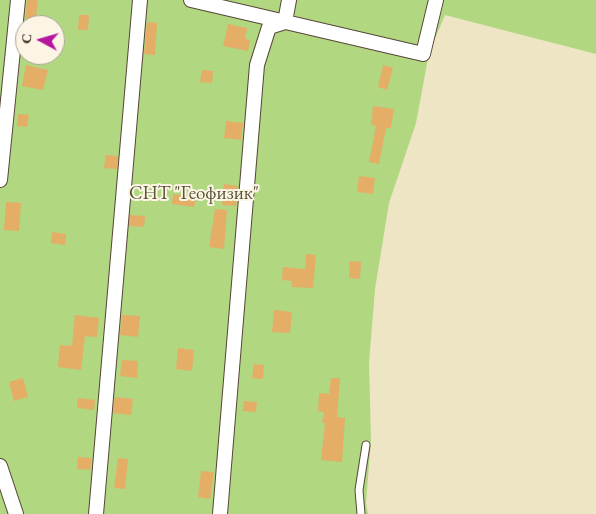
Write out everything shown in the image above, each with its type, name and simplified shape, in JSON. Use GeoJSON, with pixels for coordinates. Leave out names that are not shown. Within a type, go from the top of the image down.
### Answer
{"type":"FeatureCollection","features":[{"type":"Feature","properties":{"kind":"street"},"geometry":{"type":"LineString","coordinates":[[0,180],[18,0]]}},
{"type":"Feature","properties":{"kind":"street"},"geometry":{"type":"LineString","coordinates":[[96,514],[140,0]]}},
{"type":"Feature","properties":{"kind":"street"},"geometry":{"type":"LineString","coordinates":[[191,0],[423,54],[436,0]]}},
{"type":"Feature","properties":{"kind":"street"},"geometry":{"type":"LineString","coordinates":[[285,22],[289,0]]}},
{"type":"Feature","properties":{"kind":"street"},"geometry":{"type":"LineString","coordinates":[[220,514],[257,65],[269,28],[285,22]]}},
{"type":"Feature","properties":{"kind":"street"},"geometry":{"type":"LineString","coordinates":[[0,466],[16,514]]}},
{"type":"Feature","properties":{"kind":"lane"},"geometry":{"type":"LineString","coordinates":[[362,514],[359,490],[366,445]]}},
{"type":"Feature","properties":{"kind":"green space","name":"СНТ \"Геофизик\""},"geometry":{"type":"Polygon","coordinates":[[[0,0],[596,0],[596,54],[445,15],[429,53],[416,123],[389,203],[375,289],[369,363],[371,440],[366,503],[368,514],[0,514],[0,0]]]}},
{"type":"Feature","properties":{"kind":"building"},"geometry":{"type":"Polygon","coordinates":[[[27,0],[38,0],[36,15],[26,15],[27,0]]]}},
{"type":"Feature","properties":{"kind":"building"},"geometry":{"type":"Polygon","coordinates":[[[79,15],[89,15],[88,30],[78,30],[79,15]]]}},
{"type":"Feature","properties":{"kind":"building"},"geometry":{"type":"Polygon","coordinates":[[[147,22],[157,23],[155,55],[144,54],[147,22]]]}},
{"type":"Feature","properties":{"kind":"building"},"geometry":{"type":"Polygon","coordinates":[[[228,24],[247,28],[245,39],[250,40],[248,51],[223,46],[228,24]]]}},
{"type":"Feature","properties":{"kind":"building"},"geometry":{"type":"Polygon","coordinates":[[[26,65],[48,70],[43,90],[22,86],[26,65]]]}},
{"type":"Feature","properties":{"kind":"building"},"geometry":{"type":"Polygon","coordinates":[[[383,65],[393,68],[387,90],[378,87],[383,65]]]}},
{"type":"Feature","properties":{"kind":"building"},"geometry":{"type":"Polygon","coordinates":[[[202,70],[213,71],[212,83],[200,82],[202,70]]]}},
{"type":"Feature","properties":{"kind":"building"},"geometry":{"type":"Polygon","coordinates":[[[373,106],[394,109],[391,128],[386,128],[379,164],[369,162],[376,126],[371,125],[373,106]]]}},
{"type":"Feature","properties":{"kind":"building"},"geometry":{"type":"Polygon","coordinates":[[[18,114],[29,115],[27,127],[17,126],[18,114]]]}},
{"type":"Feature","properties":{"kind":"building"},"geometry":{"type":"Polygon","coordinates":[[[226,121],[243,123],[241,140],[224,138],[226,121]]]}},
{"type":"Feature","properties":{"kind":"building"},"geometry":{"type":"Polygon","coordinates":[[[106,155],[118,156],[117,169],[104,168],[106,155]]]}},
{"type":"Feature","properties":{"kind":"building"},"geometry":{"type":"Polygon","coordinates":[[[359,176],[375,178],[373,194],[357,192],[359,176]]]}},
{"type":"Feature","properties":{"kind":"building"},"geometry":{"type":"Polygon","coordinates":[[[224,184],[238,186],[236,206],[222,205],[224,184]]]}},
{"type":"Feature","properties":{"kind":"building"},"geometry":{"type":"Polygon","coordinates":[[[173,194],[196,197],[194,207],[172,204],[173,194]]]}},
{"type":"Feature","properties":{"kind":"building"},"geometry":{"type":"Polygon","coordinates":[[[6,202],[21,203],[19,231],[4,230],[6,202]]]}},
{"type":"Feature","properties":{"kind":"building"},"geometry":{"type":"Polygon","coordinates":[[[215,209],[227,210],[224,249],[209,247],[215,209]]]}},
{"type":"Feature","properties":{"kind":"building"},"geometry":{"type":"Polygon","coordinates":[[[130,215],[145,216],[144,227],[129,226],[130,215]]]}},
{"type":"Feature","properties":{"kind":"building"},"geometry":{"type":"Polygon","coordinates":[[[52,232],[66,234],[65,245],[51,243],[52,232]]]}},
{"type":"Feature","properties":{"kind":"building"},"geometry":{"type":"Polygon","coordinates":[[[306,254],[316,255],[313,288],[291,287],[292,281],[282,280],[283,267],[305,269],[306,254]]]}},
{"type":"Feature","properties":{"kind":"building"},"geometry":{"type":"Polygon","coordinates":[[[350,261],[361,262],[360,279],[349,278],[350,261]]]}},
{"type":"Feature","properties":{"kind":"building"},"geometry":{"type":"Polygon","coordinates":[[[274,310],[292,312],[290,333],[272,332],[274,310]]]}},
{"type":"Feature","properties":{"kind":"building"},"geometry":{"type":"Polygon","coordinates":[[[75,315],[99,318],[97,337],[85,336],[81,370],[58,367],[60,345],[72,346],[75,315]]]}},
{"type":"Feature","properties":{"kind":"building"},"geometry":{"type":"Polygon","coordinates":[[[122,315],[140,316],[138,337],[120,335],[122,315]]]}},
{"type":"Feature","properties":{"kind":"building"},"geometry":{"type":"Polygon","coordinates":[[[178,348],[194,350],[192,371],[176,369],[178,348]]]}},
{"type":"Feature","properties":{"kind":"building"},"geometry":{"type":"Polygon","coordinates":[[[122,360],[138,361],[137,378],[120,376],[122,360]]]}},
{"type":"Feature","properties":{"kind":"building"},"geometry":{"type":"Polygon","coordinates":[[[254,364],[264,365],[263,379],[252,378],[254,364]]]}},
{"type":"Feature","properties":{"kind":"building"},"geometry":{"type":"Polygon","coordinates":[[[23,378],[28,397],[14,401],[9,382],[23,378]]]}},
{"type":"Feature","properties":{"kind":"building"},"geometry":{"type":"Polygon","coordinates":[[[331,378],[340,378],[337,417],[345,418],[342,462],[321,460],[325,423],[322,423],[324,412],[318,411],[319,393],[329,394],[331,378]]]}},
{"type":"Feature","properties":{"kind":"building"},"geometry":{"type":"Polygon","coordinates":[[[115,397],[133,399],[131,415],[113,413],[115,397]]]}},
{"type":"Feature","properties":{"kind":"building"},"geometry":{"type":"Polygon","coordinates":[[[78,398],[95,400],[94,410],[77,408],[78,398]]]}},
{"type":"Feature","properties":{"kind":"building"},"geometry":{"type":"Polygon","coordinates":[[[244,401],[257,402],[256,412],[243,411],[244,401]]]}},
{"type":"Feature","properties":{"kind":"building"},"geometry":{"type":"Polygon","coordinates":[[[78,457],[92,458],[90,470],[77,469],[78,457]]]}},
{"type":"Feature","properties":{"kind":"building"},"geometry":{"type":"Polygon","coordinates":[[[118,458],[128,459],[125,489],[114,488],[118,458]]]}},
{"type":"Feature","properties":{"kind":"building"},"geometry":{"type":"Polygon","coordinates":[[[201,471],[214,472],[210,499],[198,497],[201,471]]]}}]}
